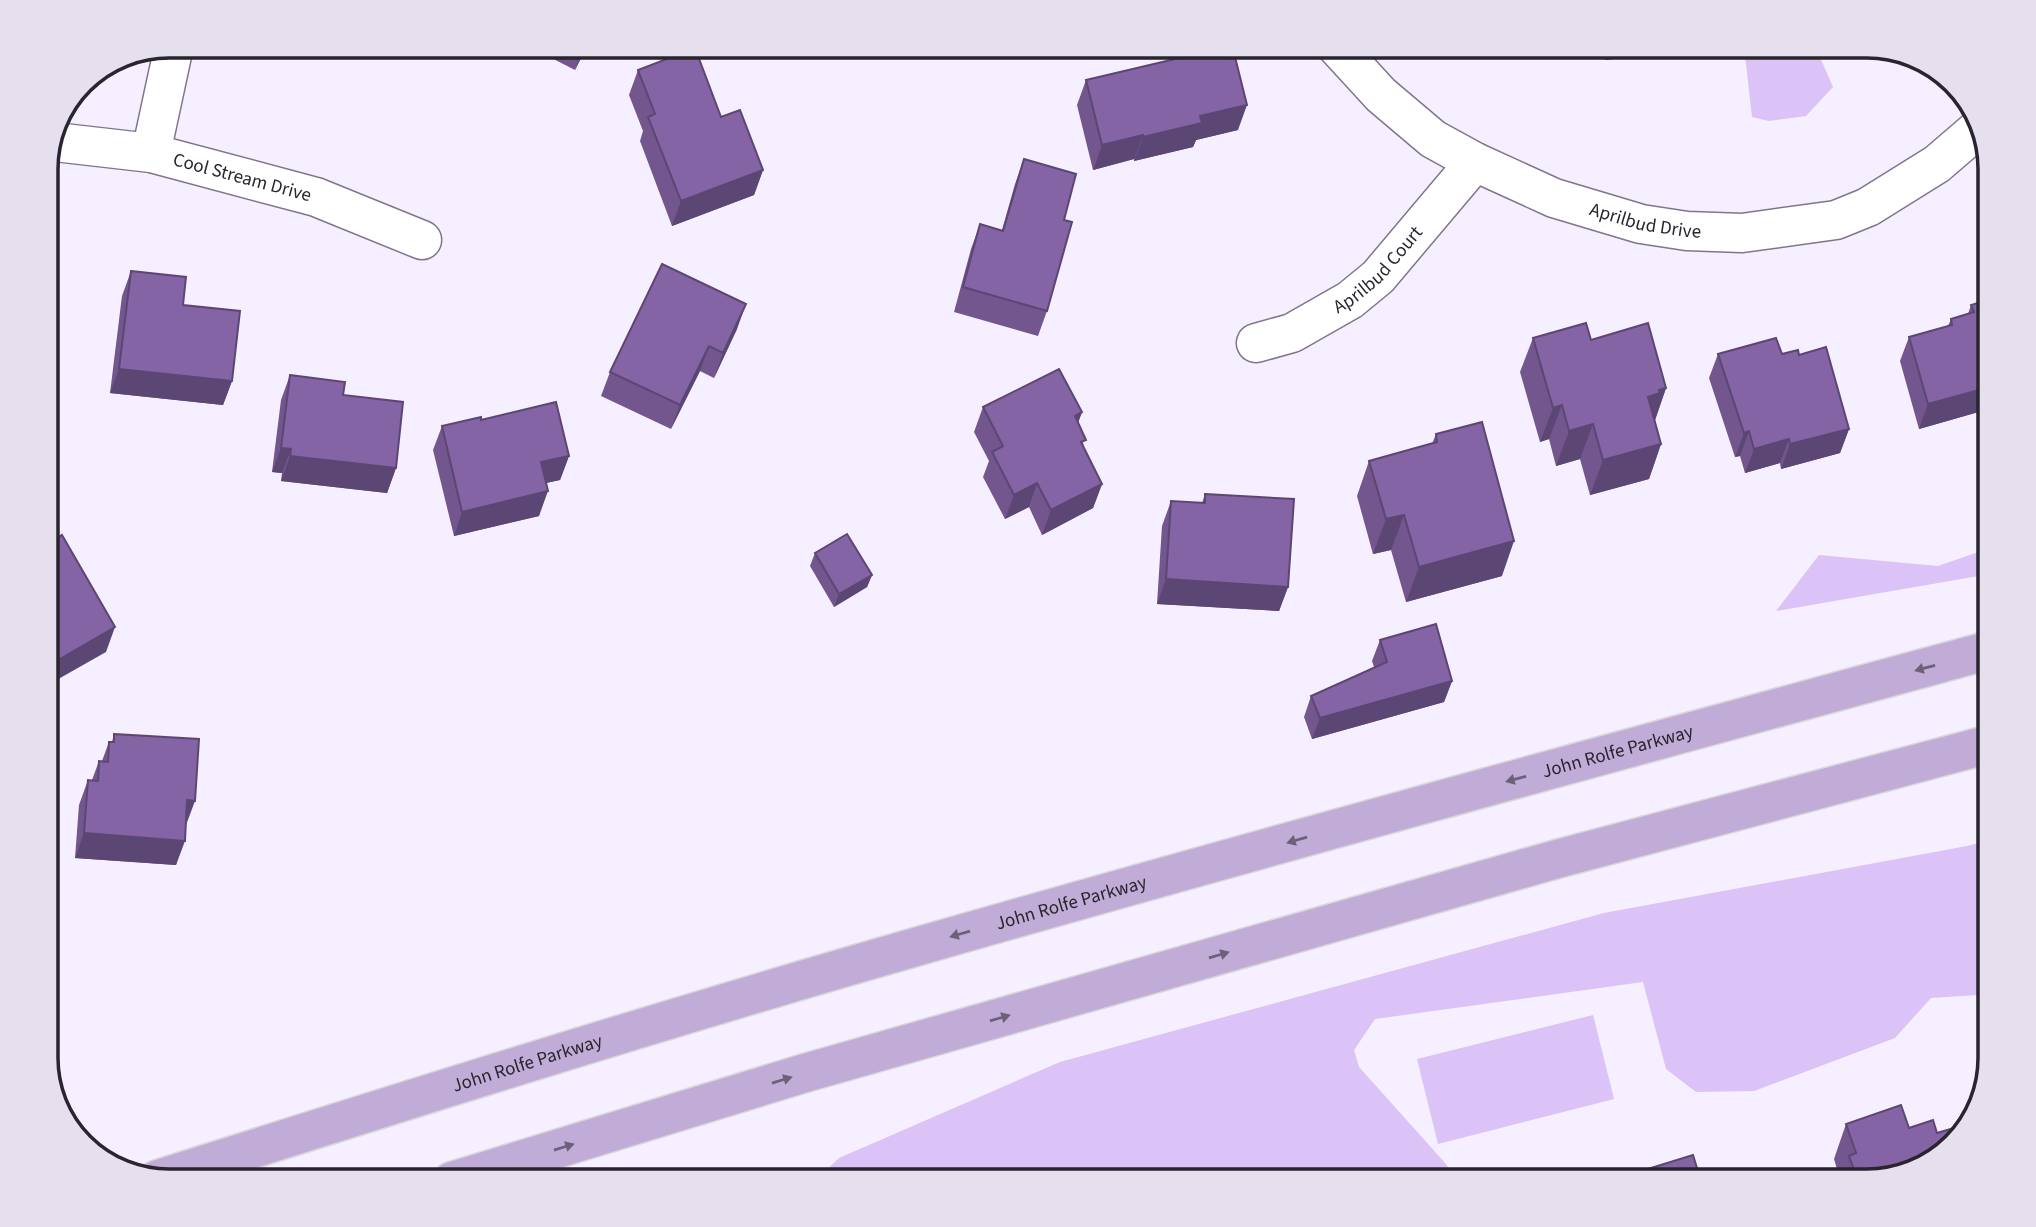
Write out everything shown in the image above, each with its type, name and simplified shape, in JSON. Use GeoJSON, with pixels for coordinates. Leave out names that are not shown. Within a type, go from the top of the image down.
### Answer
{"type":"FeatureCollection","features":[{"type":"Feature","properties":{"kind":"main road","name":"John Rolfe Parkway"},"geometry":{"type":"LineString","coordinates":[[190,1169],[461,1083],[915,947],[1413,807],[1978,653]]}},
{"type":"Feature","properties":{"kind":"main road"},"geometry":{"type":"LineString","coordinates":[[491,1169],[805,1073],[1543,863],[1978,747]]}},
{"type":"Feature","properties":{"kind":"street"},"geometry":{"type":"LineString","coordinates":[[151,153],[171,58]]}},
{"type":"Feature","properties":{"kind":"street","name":"Aprilbud Drive"},"geometry":{"type":"LineString","coordinates":[[1347,58],[1381,95],[1433,139],[1475,162],[1554,198],[1641,224],[1687,231],[1742,233],[1836,220],[1868,207],[1937,164],[1972,134]]}},
{"type":"Feature","properties":{"kind":"street","name":"Cool Stream Drive"},"geometry":{"type":"LineString","coordinates":[[62,143],[151,153],[316,197],[422,240]]}},
{"type":"Feature","properties":{"kind":"street","name":"Aprilbud Court"},"geometry":{"type":"LineString","coordinates":[[1256,343],[1292,333],[1350,300],[1378,277],[1475,162]]}},
{"type":"Feature","properties":{"kind":"shaded area"},"geometry":{"type":"Polygon","coordinates":[[[1745,58],[1820,58],[1833,87],[1806,116],[1769,121],[1752,117],[1745,58]]]}},
{"type":"Feature","properties":{"kind":"shaded area"},"geometry":{"type":"Polygon","coordinates":[[[1978,552],[1978,576],[1776,611],[1819,555],[1938,566],[1978,552]]]}},
{"type":"Feature","properties":{"kind":"shaded area"},"geometry":{"type":"Polygon","coordinates":[[[1978,843],[1978,995],[1931,998],[1895,1038],[1754,1091],[1696,1092],[1666,1069],[1643,982],[1375,1019],[1354,1050],[1359,1067],[1449,1169],[828,1169],[839,1158],[1060,1062],[1604,913],[1978,843]]]}},
{"type":"Feature","properties":{"kind":"shaded area"},"geometry":{"type":"Polygon","coordinates":[[[1593,1015],[1614,1099],[1438,1144],[1417,1059],[1593,1015]]]}},
{"type":"Feature","properties":{"kind":"building"},"geometry":{"type":"Polygon","coordinates":[[[669,58],[699,58],[721,117],[740,110],[763,170],[681,201],[648,117],[655,114],[638,70],[669,58]]]}},
{"type":"Feature","properties":{"kind":"building"},"geometry":{"type":"Polygon","coordinates":[[[1179,58],[1235,58],[1247,105],[1200,116],[1202,123],[1102,145],[1086,80],[1179,58]]]}},
{"type":"Feature","properties":{"kind":"building"},"geometry":{"type":"Polygon","coordinates":[[[1024,159],[1076,174],[1064,220],[1072,222],[1047,311],[963,287],[980,224],[1003,231],[1024,159]]]}},
{"type":"Feature","properties":{"kind":"building"},"geometry":{"type":"Polygon","coordinates":[[[662,264],[746,304],[723,353],[709,346],[680,405],[610,372],[662,264]]]}},
{"type":"Feature","properties":{"kind":"building"},"geometry":{"type":"Polygon","coordinates":[[[131,271],[186,277],[183,305],[240,311],[232,381],[119,369],[131,271]]]}},
{"type":"Feature","properties":{"kind":"building"},"geometry":{"type":"Polygon","coordinates":[[[1978,303],[1978,390],[1928,404],[1909,337],[1952,325],[1951,319],[1974,312],[1971,305],[1978,303]]]}},
{"type":"Feature","properties":{"kind":"building"},"geometry":{"type":"Polygon","coordinates":[[[1586,323],[1591,340],[1648,323],[1666,388],[1648,397],[1661,444],[1603,460],[1593,424],[1569,431],[1562,405],[1553,408],[1533,338],[1586,323]]]}},
{"type":"Feature","properties":{"kind":"building"},"geometry":{"type":"Polygon","coordinates":[[[1776,338],[1782,354],[1798,350],[1799,355],[1826,347],[1849,429],[1790,444],[1789,439],[1754,449],[1749,431],[1744,433],[1718,354],[1776,338]]]}},
{"type":"Feature","properties":{"kind":"building"},"geometry":{"type":"Polygon","coordinates":[[[1059,369],[1082,412],[1075,416],[1086,440],[1081,442],[1102,484],[1051,510],[1037,483],[1014,495],[992,452],[1003,446],[983,407],[1059,369]]]}},
{"type":"Feature","properties":{"kind":"building"},"geometry":{"type":"Polygon","coordinates":[[[290,375],[345,382],[343,395],[403,402],[396,468],[290,456],[291,449],[281,448],[290,375]]]}},
{"type":"Feature","properties":{"kind":"building"},"geometry":{"type":"Polygon","coordinates":[[[556,402],[569,456],[541,462],[548,491],[462,512],[442,426],[481,417],[481,420],[556,402]]]}},
{"type":"Feature","properties":{"kind":"building"},"geometry":{"type":"Polygon","coordinates":[[[1482,422],[1514,541],[1419,567],[1404,515],[1386,519],[1369,461],[1437,442],[1436,434],[1482,422]]]}},
{"type":"Feature","properties":{"kind":"building"},"geometry":{"type":"Polygon","coordinates":[[[1205,494],[1294,499],[1288,587],[1166,579],[1171,501],[1205,503],[1205,494]]]}},
{"type":"Feature","properties":{"kind":"building"},"geometry":{"type":"Polygon","coordinates":[[[847,534],[872,575],[839,594],[815,553],[847,534]]]}},
{"type":"Feature","properties":{"kind":"building"},"geometry":{"type":"Polygon","coordinates":[[[62,535],[115,627],[58,660],[58,538],[62,535]]]}},
{"type":"Feature","properties":{"kind":"building"},"geometry":{"type":"Polygon","coordinates":[[[1436,624],[1452,681],[1320,718],[1311,696],[1387,662],[1380,640],[1436,624]]]}},
{"type":"Feature","properties":{"kind":"building"},"geometry":{"type":"Polygon","coordinates":[[[114,734],[199,739],[195,801],[187,800],[185,841],[84,833],[88,780],[98,781],[99,761],[108,762],[109,742],[114,742],[114,734]]]}},
{"type":"Feature","properties":{"kind":"building"},"geometry":{"type":"Polygon","coordinates":[[[1901,1105],[1909,1128],[1933,1120],[1937,1133],[1953,1128],[1935,1146],[1910,1161],[1882,1168],[1854,1169],[1849,1156],[1856,1153],[1846,1124],[1901,1105]]]}},
{"type":"Feature","properties":{"kind":"building"},"geometry":{"type":"Polygon","coordinates":[[[1693,1155],[1697,1169],[1648,1169],[1693,1155]]]}}]}
